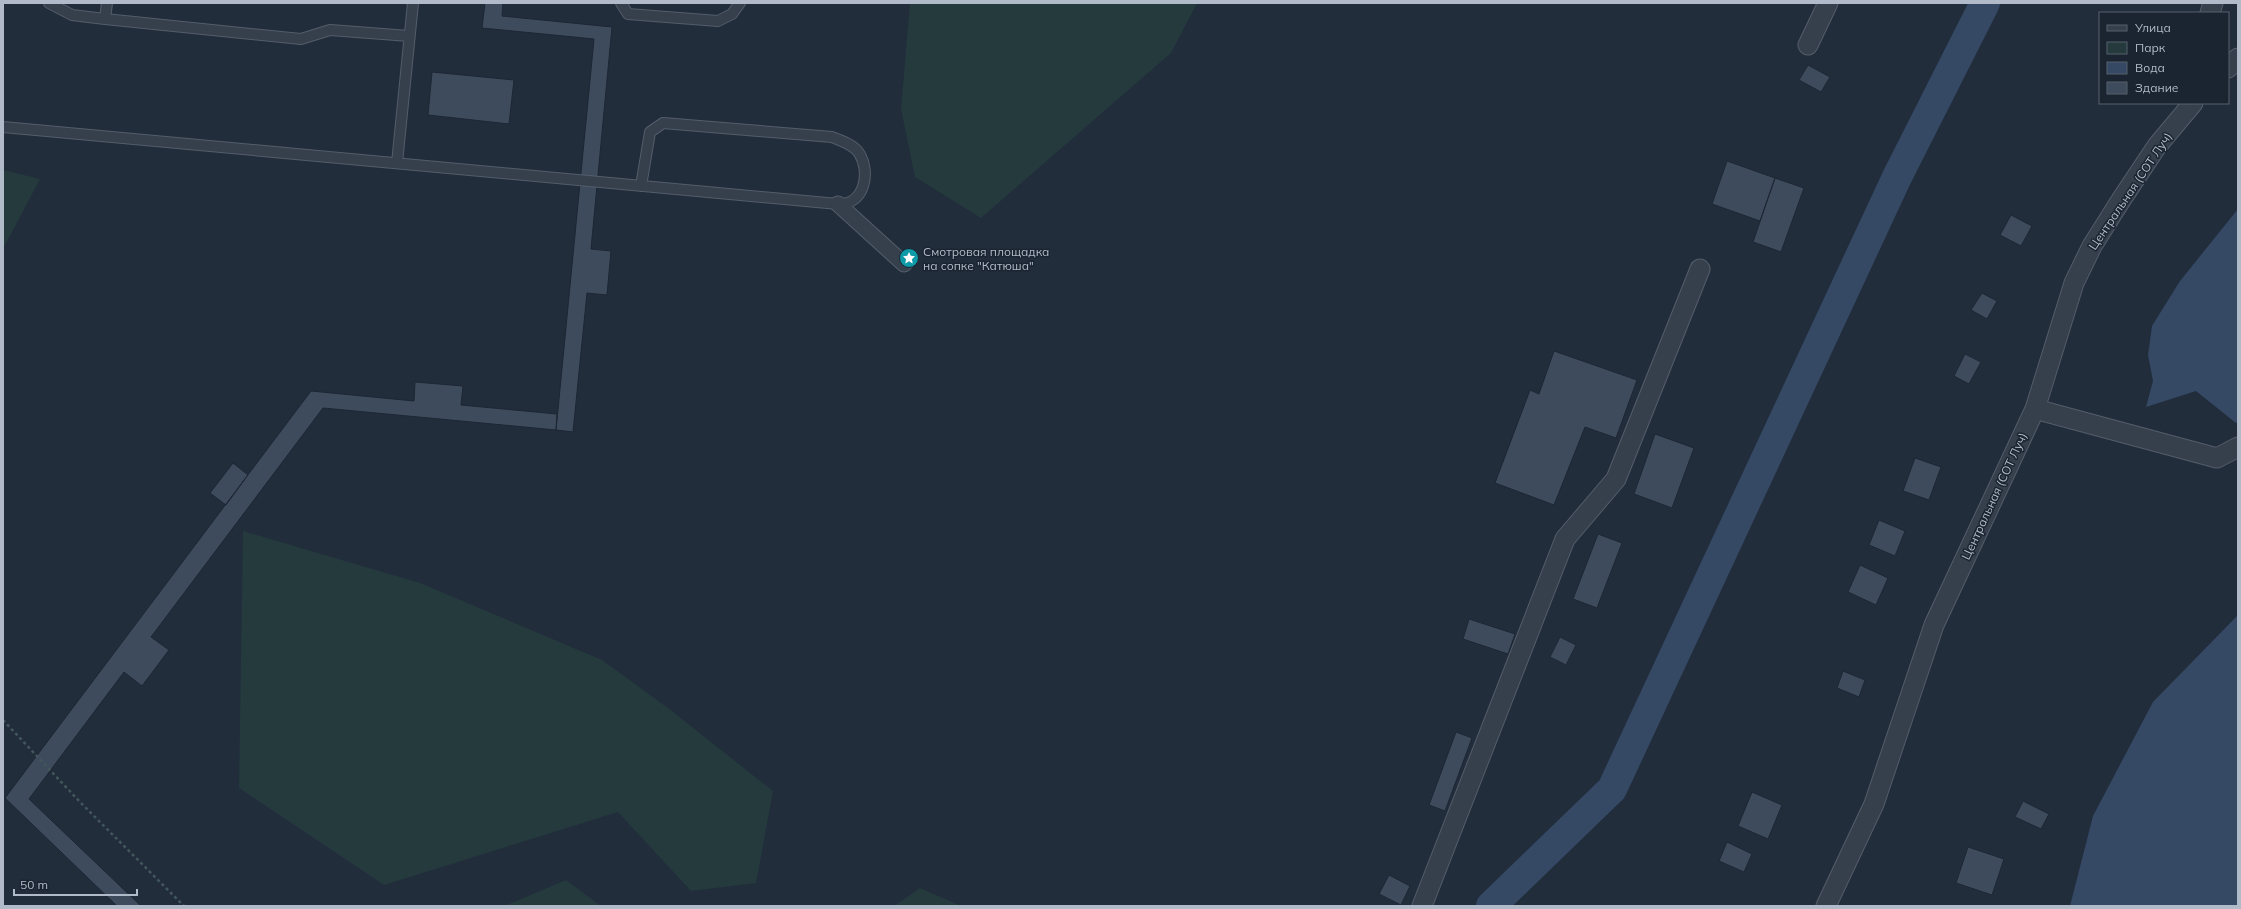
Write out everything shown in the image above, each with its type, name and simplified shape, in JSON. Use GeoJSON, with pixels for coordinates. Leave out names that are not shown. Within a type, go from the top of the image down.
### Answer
{"type":"FeatureCollection","features":[{"type":"Feature","properties":{"kind":"street"},"geometry":{"type":"LineString","coordinates":[[1808,45],[1828,3]]}},
{"type":"Feature","properties":{"kind":"street"},"geometry":{"type":"LineString","coordinates":[[2229,67],[2238,58]]}},
{"type":"Feature","properties":{"kind":"street","name":"Центральная (СОТ Луч)"},"geometry":{"type":"LineString","coordinates":[[1826,906],[1874,804],[1934,625],[2035,408],[2074,283],[2092,246],[2157,146],[2192,104]]}},
{"type":"Feature","properties":{"kind":"street"},"geometry":{"type":"LineString","coordinates":[[838,204],[904,264],[909,258]]}},
{"type":"Feature","properties":{"kind":"street"},"geometry":{"type":"LineString","coordinates":[[1422,906],[1565,539],[1616,479],[1700,269]]}},
{"type":"Feature","properties":{"kind":"street"},"geometry":{"type":"LineString","coordinates":[[2035,408],[2217,458],[2238,447]]}},
{"type":"Feature","properties":{"kind":"lane"},"geometry":{"type":"LineString","coordinates":[[49,3],[72,15],[301,39],[330,30],[409,36]]}},
{"type":"Feature","properties":{"kind":"lane"},"geometry":{"type":"LineString","coordinates":[[105,19],[107,3]]}},
{"type":"Feature","properties":{"kind":"lane"},"geometry":{"type":"LineString","coordinates":[[397,163],[413,3]]}},
{"type":"Feature","properties":{"kind":"lane"},"geometry":{"type":"LineString","coordinates":[[621,3],[628,14],[718,21],[732,14],[740,3]]}},
{"type":"Feature","properties":{"kind":"lane"},"geometry":{"type":"LineString","coordinates":[[3,127],[397,163],[641,186],[838,204],[843,204],[855,199],[865,185],[865,169],[858,152],[848,144],[832,137],[663,123],[650,132],[641,186]]}},
{"type":"Feature","properties":{"kind":"path"},"geometry":{"type":"LineString","coordinates":[[3,720],[80,802],[184,906]]}},
{"type":"Feature","properties":{"kind":"green space"},"geometry":{"type":"Polygon","coordinates":[[[910,3],[1197,3],[1171,53],[981,218],[915,177],[901,109],[910,3]]]}},
{"type":"Feature","properties":{"kind":"green space"},"geometry":{"type":"Polygon","coordinates":[[[3,170],[40,179],[3,249],[3,170]]]}},
{"type":"Feature","properties":{"kind":"green space"},"geometry":{"type":"Polygon","coordinates":[[[243,531],[420,583],[602,660],[668,708],[773,791],[756,883],[691,891],[618,812],[384,885],[239,788],[243,531]]]}},
{"type":"Feature","properties":{"kind":"green space"},"geometry":{"type":"Polygon","coordinates":[[[566,880],[601,906],[507,905],[566,880]]]}},
{"type":"Feature","properties":{"kind":"green space"},"geometry":{"type":"Polygon","coordinates":[[[920,888],[961,906],[894,906],[920,888]]]}},
{"type":"Feature","properties":{"kind":"water"},"geometry":{"type":"Polygon","coordinates":[[[2238,209],[2238,421],[2236,423],[2196,391],[2146,407],[2153,381],[2148,355],[2152,326],[2180,281],[2238,209]]]}},
{"type":"Feature","properties":{"kind":"water"},"geometry":{"type":"Polygon","coordinates":[[[2238,615],[2238,906],[2070,906],[2093,816],[2153,702],[2238,615]]]}},
{"type":"Feature","properties":{"kind":"building"},"geometry":{"type":"Polygon","coordinates":[[[485,3],[503,3],[502,16],[612,27],[591,249],[611,251],[607,295],[587,293],[573,432],[556,430],[594,39],[482,28],[485,3]]]}},
{"type":"Feature","properties":{"kind":"building"},"geometry":{"type":"Polygon","coordinates":[[[1808,65],[1830,77],[1821,92],[1799,80],[1808,65]]]}},
{"type":"Feature","properties":{"kind":"building"},"geometry":{"type":"Polygon","coordinates":[[[432,72],[514,80],[509,124],[428,115],[432,72]]]}},
{"type":"Feature","properties":{"kind":"building"},"geometry":{"type":"Polygon","coordinates":[[[1727,161],[1775,178],[1760,221],[1712,204],[1727,161]]]}},
{"type":"Feature","properties":{"kind":"building"},"geometry":{"type":"Polygon","coordinates":[[[1775,178],[1804,188],[1781,252],[1753,242],[1775,178]]]}},
{"type":"Feature","properties":{"kind":"building"},"geometry":{"type":"Polygon","coordinates":[[[2011,215],[2032,226],[2021,246],[2000,235],[2011,215]]]}},
{"type":"Feature","properties":{"kind":"building"},"geometry":{"type":"Polygon","coordinates":[[[1982,293],[1997,301],[1987,319],[1971,310],[1982,293]]]}},
{"type":"Feature","properties":{"kind":"building"},"geometry":{"type":"Polygon","coordinates":[[[1554,351],[1637,380],[1616,438],[1585,427],[1554,505],[1495,483],[1530,390],[1539,394],[1554,351]]]}},
{"type":"Feature","properties":{"kind":"building"},"geometry":{"type":"Polygon","coordinates":[[[1965,354],[1981,362],[1969,384],[1954,376],[1965,354]]]}},
{"type":"Feature","properties":{"kind":"building"},"geometry":{"type":"Polygon","coordinates":[[[415,382],[463,386],[461,405],[557,414],[556,430],[323,408],[151,637],[169,650],[142,686],[124,672],[29,799],[141,906],[117,906],[5,798],[311,391],[414,401],[415,382]]]}},
{"type":"Feature","properties":{"kind":"building"},"geometry":{"type":"Polygon","coordinates":[[[1655,434],[1694,448],[1672,508],[1634,494],[1655,434]]]}},
{"type":"Feature","properties":{"kind":"building"},"geometry":{"type":"Polygon","coordinates":[[[1915,458],[1941,467],[1929,500],[1903,491],[1915,458]]]}},
{"type":"Feature","properties":{"kind":"building"},"geometry":{"type":"Polygon","coordinates":[[[233,463],[248,475],[226,505],[210,493],[233,463]]]}},
{"type":"Feature","properties":{"kind":"building"},"geometry":{"type":"Polygon","coordinates":[[[1879,520],[1905,531],[1895,556],[1869,545],[1879,520]]]}},
{"type":"Feature","properties":{"kind":"building"},"geometry":{"type":"Polygon","coordinates":[[[1598,534],[1622,543],[1597,608],[1573,599],[1598,534]]]}},
{"type":"Feature","properties":{"kind":"building"},"geometry":{"type":"Polygon","coordinates":[[[1860,565],[1888,578],[1876,605],[1848,592],[1860,565]]]}},
{"type":"Feature","properties":{"kind":"building"},"geometry":{"type":"Polygon","coordinates":[[[1469,619],[1515,634],[1508,654],[1463,639],[1469,619]]]}},
{"type":"Feature","properties":{"kind":"building"},"geometry":{"type":"Polygon","coordinates":[[[1560,637],[1576,645],[1566,665],[1550,657],[1560,637]]]}},
{"type":"Feature","properties":{"kind":"building"},"geometry":{"type":"Polygon","coordinates":[[[1843,671],[1865,680],[1859,697],[1837,688],[1843,671]]]}},
{"type":"Feature","properties":{"kind":"building"},"geometry":{"type":"Polygon","coordinates":[[[1456,732],[1472,738],[1445,811],[1429,805],[1456,732]]]}},
{"type":"Feature","properties":{"kind":"building"},"geometry":{"type":"Polygon","coordinates":[[[1752,792],[1782,805],[1768,839],[1738,826],[1752,792]]]}},
{"type":"Feature","properties":{"kind":"building"},"geometry":{"type":"Polygon","coordinates":[[[2023,801],[2049,814],[2041,829],[2015,817],[2023,801]]]}},
{"type":"Feature","properties":{"kind":"building"},"geometry":{"type":"Polygon","coordinates":[[[1727,842],[1752,854],[1744,872],[1719,861],[1727,842]]]}},
{"type":"Feature","properties":{"kind":"building"},"geometry":{"type":"Polygon","coordinates":[[[1968,847],[2004,859],[1992,895],[1956,883],[1968,847]]]}},
{"type":"Feature","properties":{"kind":"building"},"geometry":{"type":"Polygon","coordinates":[[[1389,875],[1410,886],[1401,905],[1379,894],[1389,875]]]}},
{"type":"Feature","properties":{"kind":"waterway"},"geometry":{"type":"LineString","coordinates":[[1491,906],[1612,789],[1897,177],[1985,3]]}},
{"type":"Feature","properties":{"kind":"place","name":"Смотровая площадка на сопке \"Катюша\""},"geometry":{"type":"Point","coordinates":[909,258]}}]}
